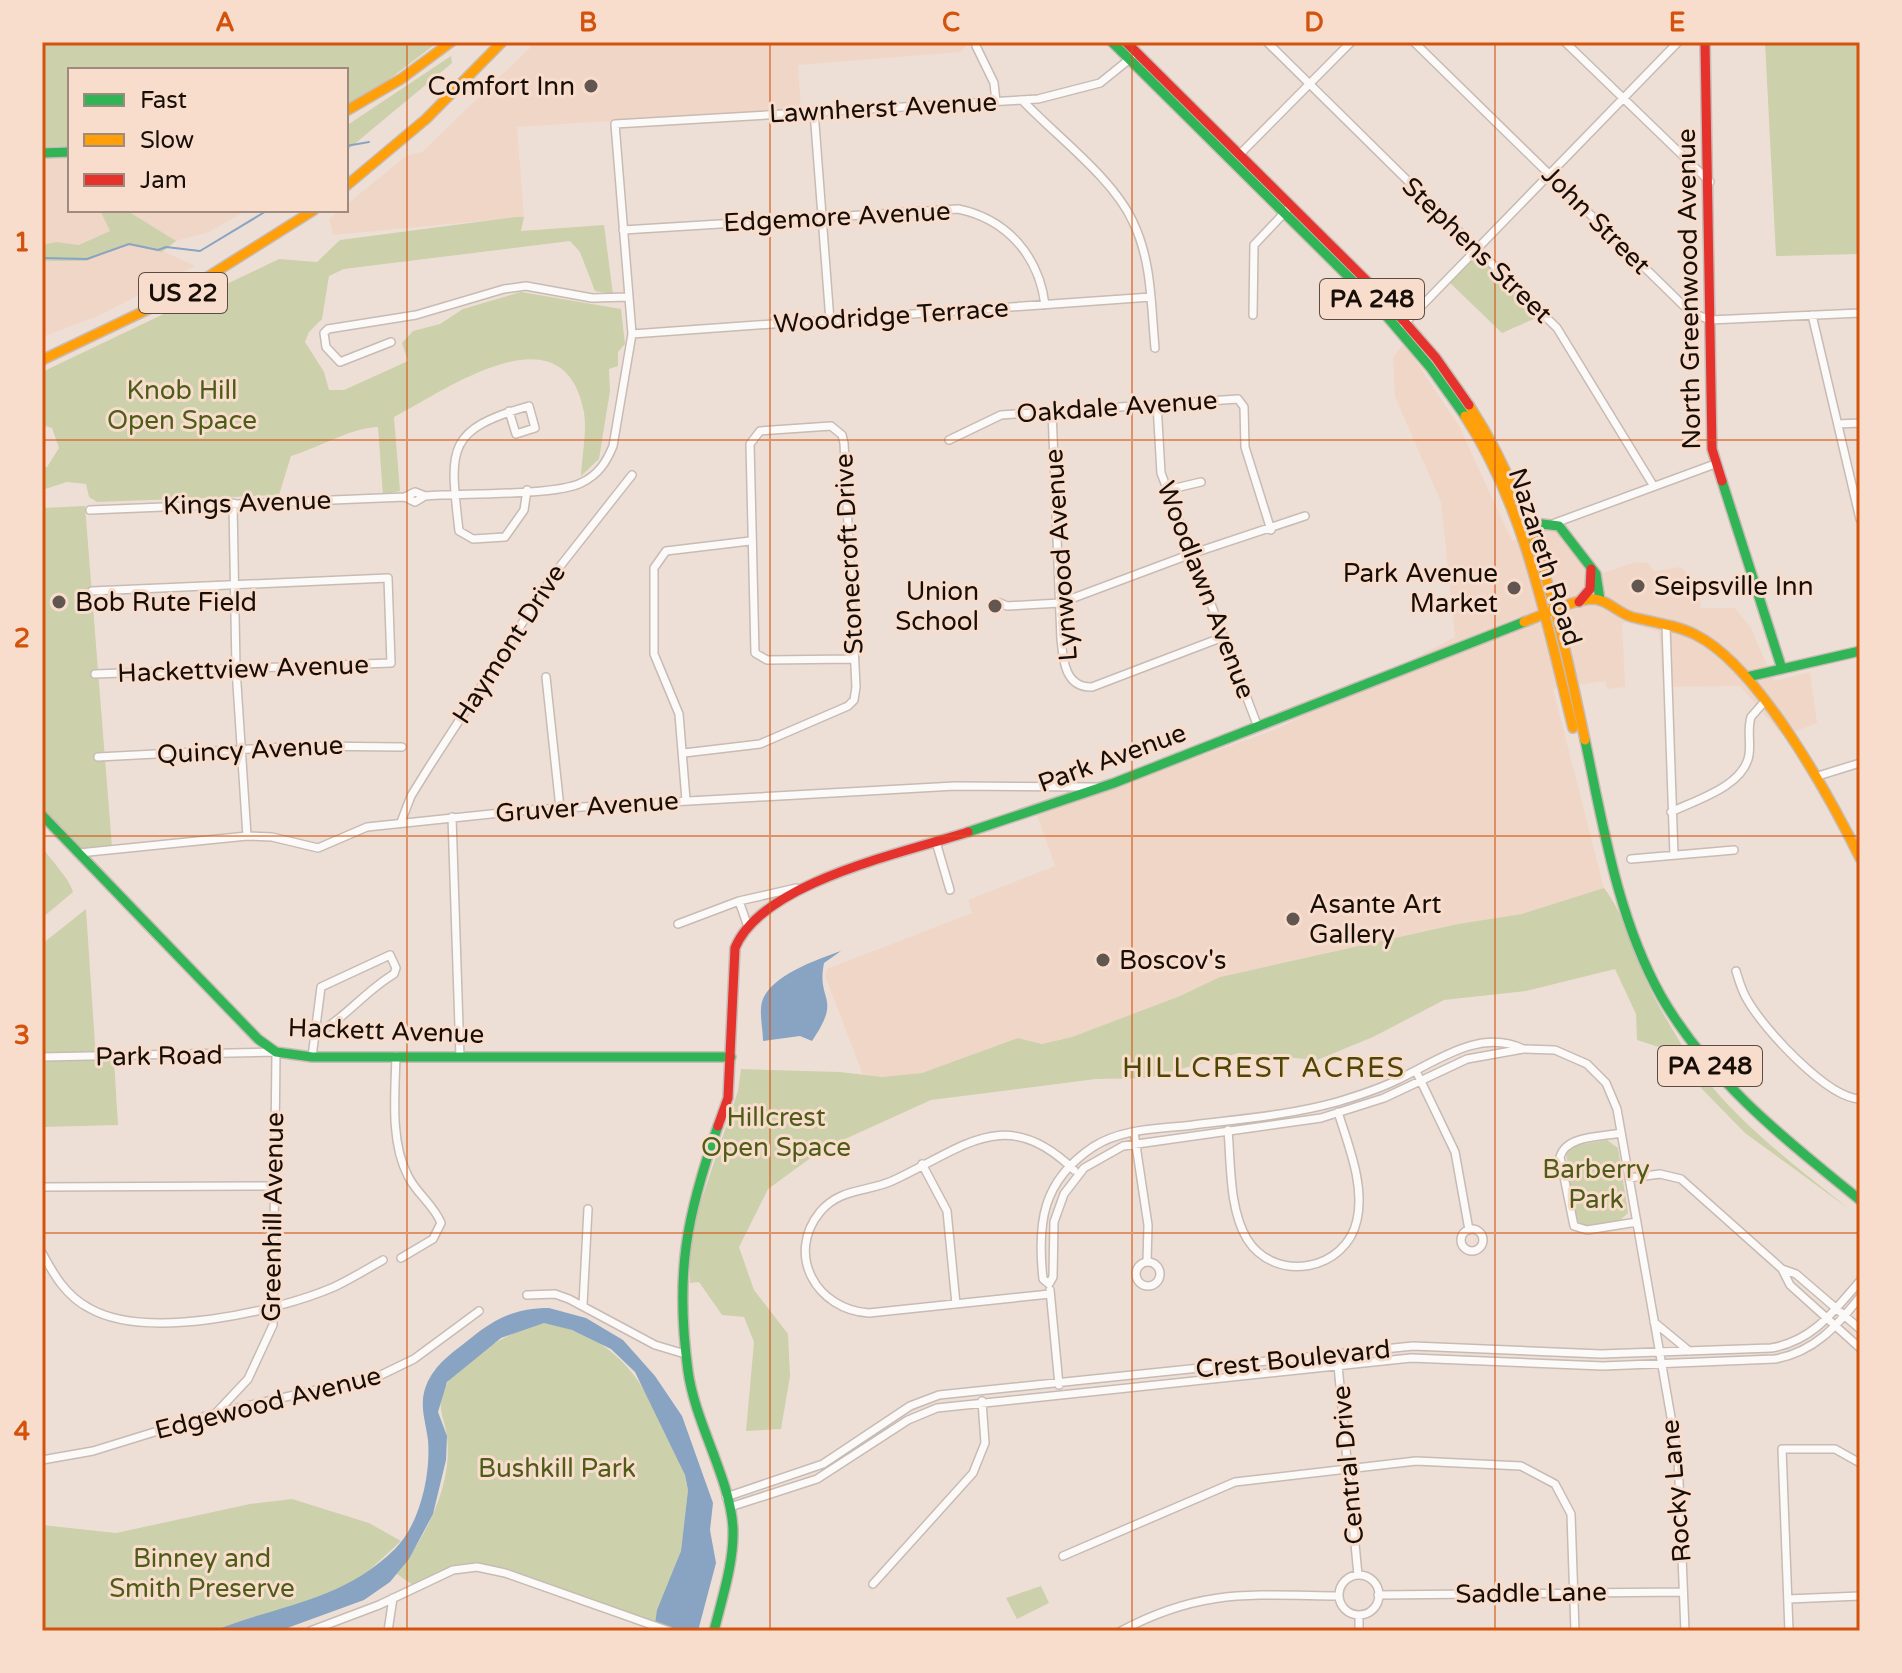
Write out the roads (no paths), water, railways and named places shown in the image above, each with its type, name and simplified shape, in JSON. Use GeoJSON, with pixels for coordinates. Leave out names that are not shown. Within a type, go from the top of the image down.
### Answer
{"type":"FeatureCollection","features":[{"type":"Feature","properties":{"kind":"main road"},"geometry":{"type":"LineString","coordinates":[[348,110],[401,79],[451,42]]}},
{"type":"Feature","properties":{"kind":"main road"},"geometry":{"type":"LineString","coordinates":[[348,174],[420,114],[491,42]]}},
{"type":"Feature","properties":{"kind":"main road"},"geometry":{"type":"LineString","coordinates":[[348,184],[426,119],[502,42]]}},
{"type":"Feature","properties":{"kind":"main road","name":"Nazareth Road"},"geometry":{"type":"LineString","coordinates":[[1112,42],[1133,56],[1403,324],[1452,378],[1484,427],[1509,474],[1534,544],[1618,889],[1648,971],[1699,1053],[1749,1107],[1860,1200]]}},
{"type":"Feature","properties":{"kind":"main road","name":"Nazareth Road"},"geometry":{"type":"LineString","coordinates":[[1126,42],[1133,56]]}},
{"type":"Feature","properties":{"kind":"main road","name":"North Greenwood Avenue"},"geometry":{"type":"LineString","coordinates":[[1705,42],[1710,182],[1710,435],[1715,464],[1782,669]]}},
{"type":"Feature","properties":{"kind":"main road"},"geometry":{"type":"LineString","coordinates":[[42,153],[68,152]]}},
{"type":"Feature","properties":{"kind":"main road","name":"US 22"},"geometry":{"type":"LineString","coordinates":[[42,351],[168,293],[298,212]]}},
{"type":"Feature","properties":{"kind":"main road","name":"US 22"},"geometry":{"type":"LineString","coordinates":[[42,360],[135,319],[205,281],[311,212]]}},
{"type":"Feature","properties":{"kind":"main road","name":"Nazareth Road"},"geometry":{"type":"LineString","coordinates":[[1403,324],[1444,383],[1493,465],[1549,613]]}},
{"type":"Feature","properties":{"kind":"main road"},"geometry":{"type":"LineString","coordinates":[[1534,544],[1539,526],[1555,523],[1597,576],[1600,600],[1619,613],[1666,626],[1712,644],[1747,677],[1818,776],[1859,856]]}},
{"type":"Feature","properties":{"kind":"main road"},"geometry":{"type":"LineString","coordinates":[[1579,602],[1591,586],[1589,566]]}},
{"type":"Feature","properties":{"kind":"main road","name":"Park Avenue"},"geometry":{"type":"LineString","coordinates":[[802,887],[1102,787],[1549,613],[1579,602],[1600,600]]}},
{"type":"Feature","properties":{"kind":"main road"},"geometry":{"type":"LineString","coordinates":[[1747,677],[1860,651]]}},
{"type":"Feature","properties":{"kind":"main road","name":"Hackett Avenue"},"geometry":{"type":"LineString","coordinates":[[42,815],[258,1039],[276,1052],[312,1057],[731,1057]]}},
{"type":"Feature","properties":{"kind":"main road"},"geometry":{"type":"LineString","coordinates":[[714,1631],[733,1545],[730,1507],[699,1421],[685,1354],[681,1299],[685,1234],[696,1189],[727,1105],[731,1057],[731,973],[735,948],[747,924],[768,905],[802,887]]}},
{"type":"Feature","properties":{"kind":"street","name":"Stephens Street"},"geometry":{"type":"LineString","coordinates":[[1267,42],[1557,328],[1653,485]]}},
{"type":"Feature","properties":{"kind":"street"},"geometry":{"type":"LineString","coordinates":[[1236,157],[1351,42]]}},
{"type":"Feature","properties":{"kind":"street","name":"John Street"},"geometry":{"type":"LineString","coordinates":[[1414,42],[1684,307],[1710,320]]}},
{"type":"Feature","properties":{"kind":"street"},"geometry":{"type":"LineString","coordinates":[[1565,42],[1710,182]]}},
{"type":"Feature","properties":{"kind":"street"},"geometry":{"type":"LineString","coordinates":[[1403,324],[1678,42]]}},
{"type":"Feature","properties":{"kind":"street"},"geometry":{"type":"LineString","coordinates":[[976,46],[994,83],[996,102]]}},
{"type":"Feature","properties":{"kind":"street","name":"Lawnherst Avenue"},"geometry":{"type":"LineString","coordinates":[[615,124],[1022,100],[1084,89],[1104,81],[1133,56]]}},
{"type":"Feature","properties":{"kind":"street"},"geometry":{"type":"LineString","coordinates":[[1022,100],[1127,210],[1145,255],[1155,348]]}},
{"type":"Feature","properties":{"kind":"street"},"geometry":{"type":"LineString","coordinates":[[814,111],[830,321]]}},
{"type":"Feature","properties":{"kind":"street","name":"Kings Avenue"},"geometry":{"type":"LineString","coordinates":[[90,510],[405,497],[415,492],[425,496],[527,490],[573,486],[596,474],[613,446],[632,334],[615,124]]}},
{"type":"Feature","properties":{"kind":"street"},"geometry":{"type":"LineString","coordinates":[[1253,315],[1254,245],[1288,208]]}},
{"type":"Feature","properties":{"kind":"street","name":"Edgemore Avenue"},"geometry":{"type":"LineString","coordinates":[[623,230],[937,209],[981,214],[1013,237],[1033,261],[1041,277],[1045,305]]}},
{"type":"Feature","properties":{"kind":"street"},"geometry":{"type":"LineString","coordinates":[[391,342],[340,362],[326,347],[324,333],[328,329],[416,315],[504,289],[526,286],[592,298],[629,297]]}},
{"type":"Feature","properties":{"kind":"street","name":"Woodridge Terrace"},"geometry":{"type":"LineString","coordinates":[[632,334],[1151,297]]}},
{"type":"Feature","properties":{"kind":"street"},"geometry":{"type":"LineString","coordinates":[[1710,320],[1860,313]]}},
{"type":"Feature","properties":{"kind":"street"},"geometry":{"type":"LineString","coordinates":[[1812,315],[1860,519]]}},
{"type":"Feature","properties":{"kind":"street","name":"Oakdale Avenue"},"geometry":{"type":"LineString","coordinates":[[949,440],[1001,415],[1238,399],[1245,447],[1271,530]]}},
{"type":"Feature","properties":{"kind":"street","name":"Woodlawn Avenue"},"geometry":{"type":"LineString","coordinates":[[1157,404],[1157,443],[1167,490],[1258,727]]}},
{"type":"Feature","properties":{"kind":"street"},"geometry":{"type":"LineString","coordinates":[[509,411],[516,434],[535,428],[529,406],[509,411],[477,423],[460,442],[455,453],[459,531],[473,539],[505,537],[524,510],[527,490]]}},
{"type":"Feature","properties":{"kind":"street","name":"Lynwood Avenue"},"geometry":{"type":"LineString","coordinates":[[1052,411],[1060,603],[1067,672],[1072,680],[1086,687],[1223,637]]}},
{"type":"Feature","properties":{"kind":"street"},"geometry":{"type":"LineString","coordinates":[[1838,424],[1860,423]]}},
{"type":"Feature","properties":{"kind":"street","name":"Stonecroft Drive"},"geometry":{"type":"LineString","coordinates":[[684,753],[760,744],[848,706],[855,696],[844,443],[837,429],[767,430],[753,435],[750,444],[750,541]]}},
{"type":"Feature","properties":{"kind":"street"},"geometry":{"type":"LineString","coordinates":[[1555,523],[1715,464]]}},
{"type":"Feature","properties":{"kind":"street","name":"Haymont Drive"},"geometry":{"type":"LineString","coordinates":[[401,822],[423,777],[554,574],[632,475]]}},
{"type":"Feature","properties":{"kind":"street"},"geometry":{"type":"LineString","coordinates":[[1167,490],[1201,482]]}},
{"type":"Feature","properties":{"kind":"street"},"geometry":{"type":"LineString","coordinates":[[233,503],[236,669],[247,836]]}},
{"type":"Feature","properties":{"kind":"street"},"geometry":{"type":"LineString","coordinates":[[998,602],[1007,606],[1060,603],[1305,516]]}},
{"type":"Feature","properties":{"kind":"street"},"geometry":{"type":"LineString","coordinates":[[686,800],[684,753],[676,703],[654,654],[652,582],[656,561],[666,551],[750,541],[754,645],[758,657],[854,659]]}},
{"type":"Feature","properties":{"kind":"street","name":"Hackettview Avenue"},"geometry":{"type":"LineString","coordinates":[[95,674],[391,663],[388,578],[234,585]]}},
{"type":"Feature","properties":{"kind":"street"},"geometry":{"type":"LineString","coordinates":[[92,591],[234,585]]}},
{"type":"Feature","properties":{"kind":"street"},"geometry":{"type":"LineString","coordinates":[[1666,626],[1674,855]]}},
{"type":"Feature","properties":{"kind":"street"},"geometry":{"type":"LineString","coordinates":[[546,677],[560,808]]}},
{"type":"Feature","properties":{"kind":"street"},"geometry":{"type":"LineString","coordinates":[[1671,812],[1719,788],[1742,772],[1750,753],[1751,717],[1765,701]]}},
{"type":"Feature","properties":{"kind":"street","name":"Quincy Avenue"},"geometry":{"type":"LineString","coordinates":[[98,757],[241,749],[364,745],[402,747]]}},
{"type":"Feature","properties":{"kind":"street"},"geometry":{"type":"LineString","coordinates":[[1818,776],[1860,763]]}},
{"type":"Feature","properties":{"kind":"street","name":"Gruver Avenue"},"geometry":{"type":"LineString","coordinates":[[79,853],[247,836],[272,837],[318,848],[359,830],[401,822],[560,808],[955,786],[1102,787]]}},
{"type":"Feature","properties":{"kind":"street"},"geometry":{"type":"LineString","coordinates":[[452,817],[460,1057]]}},
{"type":"Feature","properties":{"kind":"street"},"geometry":{"type":"LineString","coordinates":[[936,842],[950,890]]}},
{"type":"Feature","properties":{"kind":"street"},"geometry":{"type":"LineString","coordinates":[[1631,859],[1734,850]]}},
{"type":"Feature","properties":{"kind":"street","name":"Park Avenue"},"geometry":{"type":"LineString","coordinates":[[678,924],[739,901],[802,887]]}},
{"type":"Feature","properties":{"kind":"street"},"geometry":{"type":"LineString","coordinates":[[739,901],[747,924]]}},
{"type":"Feature","properties":{"kind":"street"},"geometry":{"type":"LineString","coordinates":[[312,1057],[314,1035],[321,987],[387,954],[393,958],[394,974],[377,983],[332,1026],[314,1035]]}},
{"type":"Feature","properties":{"kind":"street"},"geometry":{"type":"LineString","coordinates":[[1736,971],[1748,1002],[1789,1050],[1839,1093],[1860,1099]]}},
{"type":"Feature","properties":{"kind":"street","name":"Rocky Lane"},"geometry":{"type":"LineString","coordinates":[[1049,1284],[1043,1279],[1041,1218],[1055,1186],[1071,1166],[1102,1142],[1134,1132],[1227,1121],[1335,1102],[1416,1071],[1474,1044],[1499,1043],[1523,1049],[1555,1050],[1592,1068],[1613,1096],[1678,1457],[1685,1631]]}},
{"type":"Feature","properties":{"kind":"street"},"geometry":{"type":"LineString","coordinates":[[1060,1395],[1049,1284],[1053,1277],[1052,1237],[1056,1213],[1079,1174],[1107,1153],[1135,1145],[1228,1133],[1339,1113],[1467,1059],[1523,1049]]}},
{"type":"Feature","properties":{"kind":"street","name":"Park Road"},"geometry":{"type":"LineString","coordinates":[[42,1057],[276,1052]]}},
{"type":"Feature","properties":{"kind":"street","name":"Greenhill Avenue"},"geometry":{"type":"LineString","coordinates":[[216,1413],[240,1391],[257,1365],[269,1340],[275,1305],[276,1052]]}},
{"type":"Feature","properties":{"kind":"street"},"geometry":{"type":"LineString","coordinates":[[396,1056],[395,1108],[402,1162],[414,1187],[441,1223],[424,1246],[401,1258]]}},
{"type":"Feature","properties":{"kind":"street"},"geometry":{"type":"LineString","coordinates":[[1416,1071],[1455,1152],[1469,1230]]}},
{"type":"Feature","properties":{"kind":"street"},"geometry":{"type":"LineString","coordinates":[[1227,1121],[1237,1207],[1248,1241],[1274,1262],[1307,1267],[1335,1254],[1349,1239],[1357,1220],[1356,1177],[1335,1102]]}},
{"type":"Feature","properties":{"kind":"street"},"geometry":{"type":"LineString","coordinates":[[1134,1132],[1148,1225],[1147,1262]]}},
{"type":"Feature","properties":{"kind":"street"},"geometry":{"type":"LineString","coordinates":[[1621,1133],[1569,1143],[1560,1157],[1574,1226],[1587,1230],[1637,1222]]}},
{"type":"Feature","properties":{"kind":"street"},"geometry":{"type":"LineString","coordinates":[[1050,1294],[854,1311],[822,1293],[807,1268],[808,1233],[829,1203],[848,1192],[888,1183],[922,1164],[981,1139],[1004,1134],[1040,1142],[1079,1174]]}},
{"type":"Feature","properties":{"kind":"street"},"geometry":{"type":"LineString","coordinates":[[922,1164],[947,1211],[956,1304]]}},
{"type":"Feature","properties":{"kind":"street"},"geometry":{"type":"LineString","coordinates":[[1629,1178],[1660,1174],[1681,1179],[1782,1269],[1796,1274],[1860,1329]]}},
{"type":"Feature","properties":{"kind":"street"},"geometry":{"type":"LineString","coordinates":[[42,1187],[274,1186]]}},
{"type":"Feature","properties":{"kind":"street"},"geometry":{"type":"LineString","coordinates":[[583,1305],[588,1209]]}},
{"type":"Feature","properties":{"kind":"street"},"geometry":{"type":"LineString","coordinates":[[42,1253],[65,1290],[89,1309],[137,1321],[190,1320],[275,1305],[334,1287],[383,1260]]}},
{"type":"Feature","properties":{"kind":"street"},"geometry":{"type":"LineString","coordinates":[[1782,1269],[1785,1280],[1860,1348]]}},
{"type":"Feature","properties":{"kind":"street","name":"Crest Boulevard"},"geometry":{"type":"LineString","coordinates":[[726,1497],[823,1464],[921,1400],[981,1390],[1413,1346],[1601,1354],[1779,1347],[1807,1336],[1827,1319],[1860,1281]]}},
{"type":"Feature","properties":{"kind":"street"},"geometry":{"type":"LineString","coordinates":[[527,1295],[555,1294],[583,1305],[655,1345],[685,1354]]}},
{"type":"Feature","properties":{"kind":"street","name":"Crest Boulevard"},"geometry":{"type":"LineString","coordinates":[[730,1507],[817,1479],[924,1412],[982,1403],[1423,1358],[1588,1366],[1786,1357],[1813,1346],[1836,1326],[1860,1297]]}},
{"type":"Feature","properties":{"kind":"street","name":"Edgewood Avenue"},"geometry":{"type":"LineString","coordinates":[[42,1460],[93,1451],[216,1413],[399,1369],[479,1311]]}},
{"type":"Feature","properties":{"kind":"street"},"geometry":{"type":"LineString","coordinates":[[1654,1321],[1689,1351]]}},
{"type":"Feature","properties":{"kind":"street","name":"Central Drive"},"geometry":{"type":"LineString","coordinates":[[1337,1355],[1358,1575]]}},
{"type":"Feature","properties":{"kind":"street"},"geometry":{"type":"LineString","coordinates":[[873,1584],[973,1473],[985,1443],[981,1390]]}},
{"type":"Feature","properties":{"kind":"street"},"geometry":{"type":"LineString","coordinates":[[1789,1631],[1782,1449],[1835,1449],[1860,1463]]}},
{"type":"Feature","properties":{"kind":"street"},"geometry":{"type":"LineString","coordinates":[[1063,1556],[1227,1484],[1430,1461],[1521,1466],[1538,1472],[1562,1491],[1571,1514],[1575,1631]]}},
{"type":"Feature","properties":{"kind":"street"},"geometry":{"type":"LineString","coordinates":[[310,1631],[393,1598],[445,1572],[477,1567],[505,1573],[669,1631]]}},
{"type":"Feature","properties":{"kind":"street"},"geometry":{"type":"LineString","coordinates":[[1358,1575],[1373,1581],[1378,1595],[1370,1611],[1359,1615],[1343,1607],[1339,1596],[1344,1581],[1358,1575]]}},
{"type":"Feature","properties":{"kind":"street","name":"Saddle Lane"},"geometry":{"type":"LineString","coordinates":[[1378,1595],[1683,1592]]}},
{"type":"Feature","properties":{"kind":"street"},"geometry":{"type":"LineString","coordinates":[[1121,1631],[1160,1611],[1204,1598],[1339,1596]]}},
{"type":"Feature","properties":{"kind":"street"},"geometry":{"type":"LineString","coordinates":[[1788,1599],[1860,1596]]}},
{"type":"Feature","properties":{"kind":"street"},"geometry":{"type":"LineString","coordinates":[[388,1631],[393,1598]]}},
{"type":"Feature","properties":{"kind":"street"},"geometry":{"type":"LineString","coordinates":[[1359,1615],[1359,1631]]}},
{"type":"Feature","properties":{"kind":"street"},"geometry":{"type":"LineString","coordinates":[[633,1631],[637,1620]]}},
{"type":"Feature","properties":{"kind":"water"},"geometry":{"type":"Polygon","coordinates":[[[841,951],[824,963],[822,976],[827,1000],[826,1015],[812,1041],[800,1036],[763,1041],[761,1006],[766,993],[796,970],[841,951]]]}},
{"type":"Feature","properties":{"kind":"water"},"geometry":{"type":"Polygon","coordinates":[[[549,1308],[586,1318],[623,1340],[655,1376],[682,1416],[713,1503],[710,1530],[716,1563],[698,1631],[654,1631],[657,1610],[681,1551],[688,1490],[685,1475],[635,1372],[611,1349],[572,1330],[544,1323],[501,1338],[447,1382],[438,1412],[447,1436],[446,1460],[433,1514],[409,1559],[390,1582],[364,1600],[279,1631],[214,1631],[331,1591],[374,1567],[395,1549],[411,1526],[422,1498],[428,1468],[423,1403],[432,1374],[453,1352],[498,1320],[516,1312],[549,1308]]]}},
{"type":"Feature","properties":{"kind":"waterway"},"geometry":{"type":"LineString","coordinates":[[348,146],[369,142]]}},
{"type":"Feature","properties":{"kind":"waterway"},"geometry":{"type":"LineString","coordinates":[[42,258],[87,259],[129,244],[158,250],[166,247],[200,251],[265,212]]}},
{"type":"Feature","properties":{"kind":"place","name":"Comfort Inn"},"geometry":{"type":"Point","coordinates":[591,86]}},
{"type":"Feature","properties":{"kind":"place","name":"Seipsville Inn"},"geometry":{"type":"Point","coordinates":[1638,586]}},
{"type":"Feature","properties":{"kind":"place","name":"Park Avenue Market"},"geometry":{"type":"Point","coordinates":[1514,588]}},
{"type":"Feature","properties":{"kind":"place","name":"Bob Rute Field"},"geometry":{"type":"Point","coordinates":[59,602]}},
{"type":"Feature","properties":{"kind":"place","name":"Union School"},"geometry":{"type":"Point","coordinates":[995,606]}},
{"type":"Feature","properties":{"kind":"place","name":"Asante Art Gallery"},"geometry":{"type":"Point","coordinates":[1293,919]}},
{"type":"Feature","properties":{"kind":"place","name":"Boscov's"},"geometry":{"type":"Point","coordinates":[1103,960]}},
{"type":"Feature","properties":{"kind":"district","name":"HILLCREST ACRES"},"geometry":{"type":"Point","coordinates":[1264,1068]}},
{"type":"Feature","properties":{"kind":"park label","name":"Knob Hill Open Space"},"geometry":{"type":"Point","coordinates":[182,405]}},
{"type":"Feature","properties":{"kind":"park label","name":"Hillcrest Open Space"},"geometry":{"type":"Point","coordinates":[776,1132]}},
{"type":"Feature","properties":{"kind":"park label","name":"Barberry Park"},"geometry":{"type":"Point","coordinates":[1596,1184]}},
{"type":"Feature","properties":{"kind":"park label","name":"Bushkill Park"},"geometry":{"type":"Point","coordinates":[557,1468]}},
{"type":"Feature","properties":{"kind":"park label","name":"Binney and Smith Preserve"},"geometry":{"type":"Point","coordinates":[202,1573]}}]}
